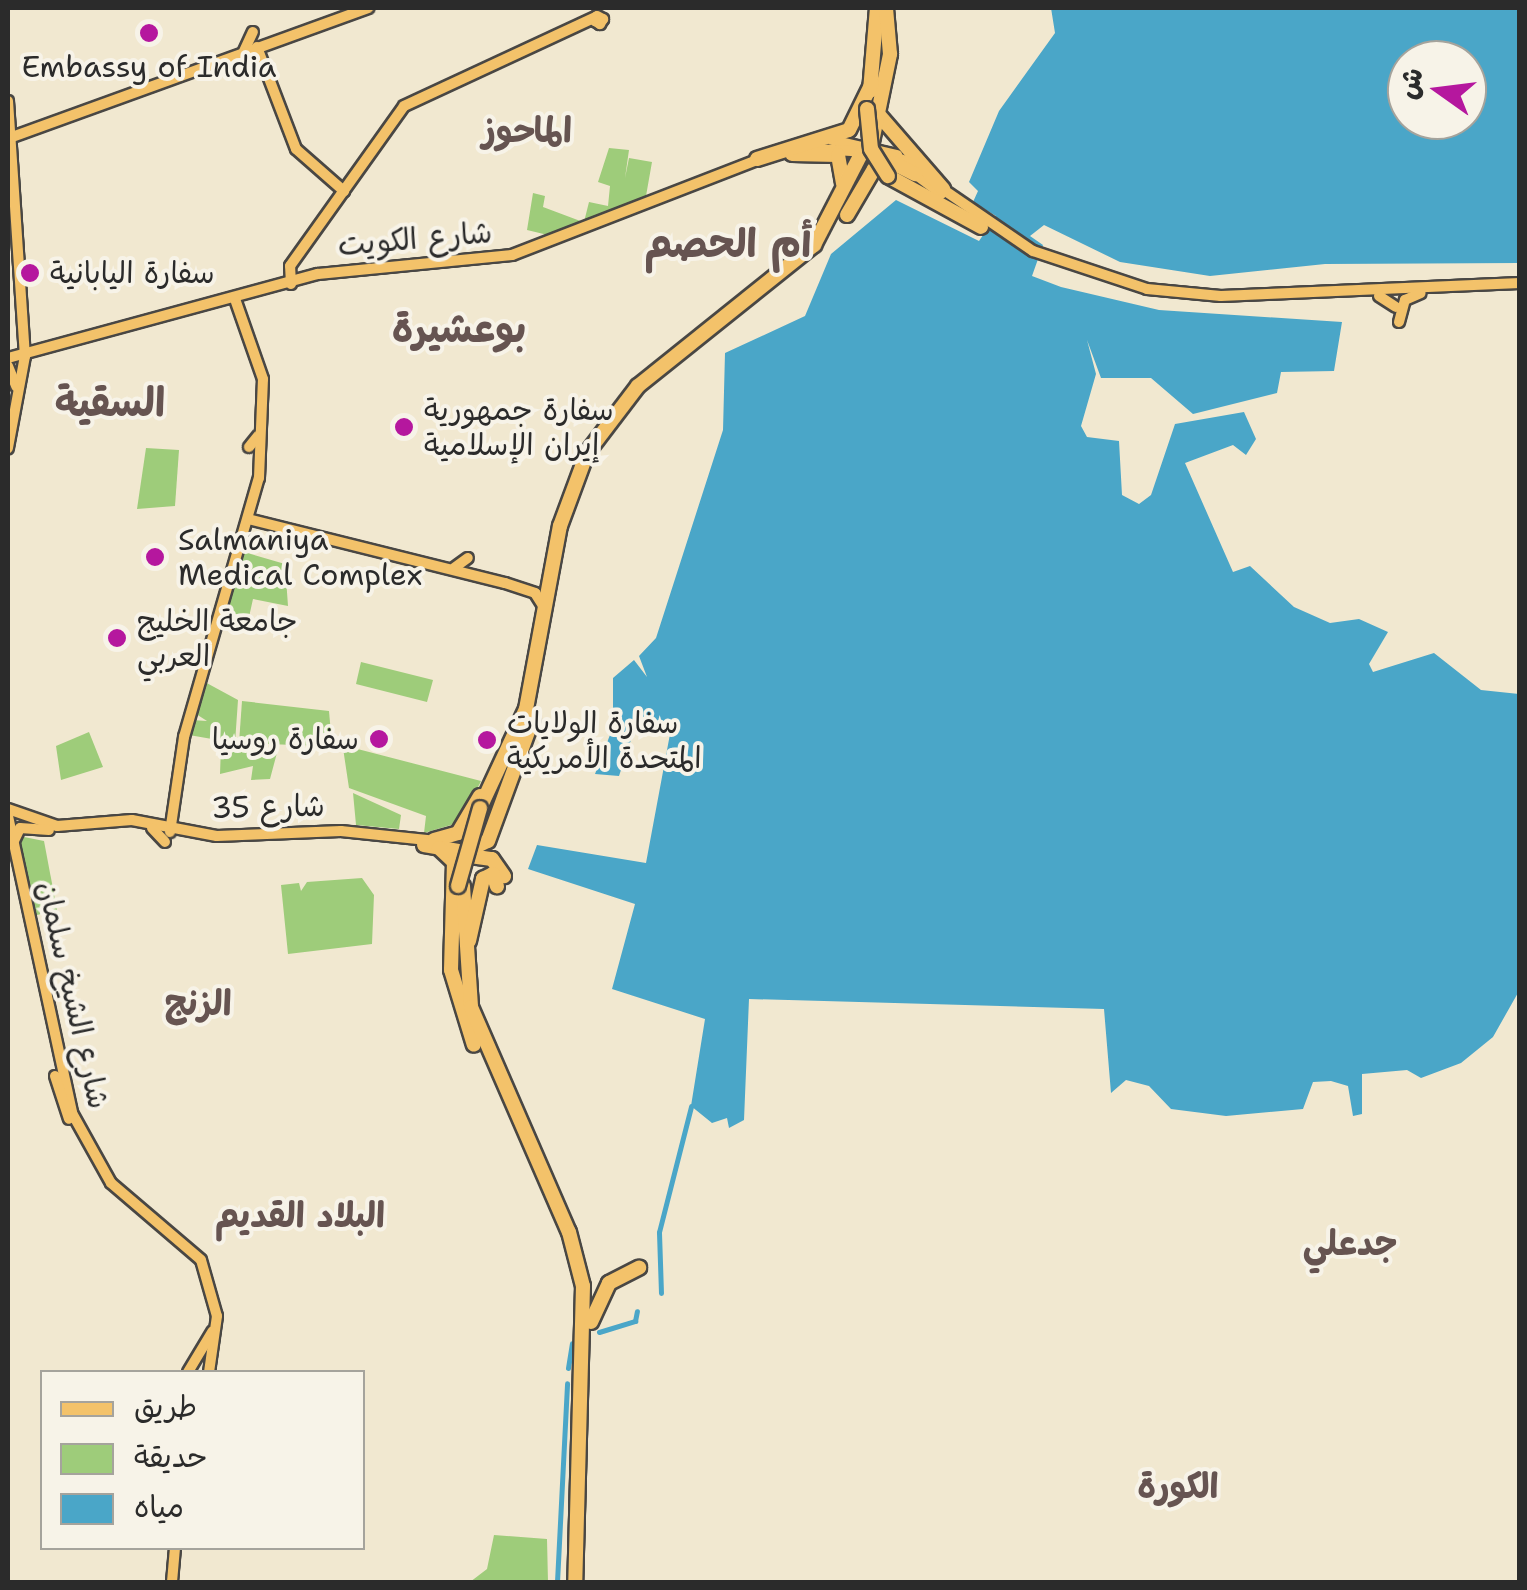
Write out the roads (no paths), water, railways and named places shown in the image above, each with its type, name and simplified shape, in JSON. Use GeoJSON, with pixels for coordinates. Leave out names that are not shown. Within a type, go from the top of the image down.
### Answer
{"type":"FeatureCollection","features":[{"type":"Feature","properties":{"kind":"highway"},"geometry":{"type":"LineString","coordinates":[[882,8],[872,83],[873,154],[921,198],[983,224]]}},
{"type":"Feature","properties":{"kind":"highway"},"geometry":{"type":"LineString","coordinates":[[882,8],[880,102],[884,130],[942,189]]}},
{"type":"Feature","properties":{"kind":"highway"},"geometry":{"type":"LineString","coordinates":[[842,209],[866,145],[882,57],[882,8]]}},
{"type":"Feature","properties":{"kind":"highway"},"geometry":{"type":"LineString","coordinates":[[758,159],[829,138],[857,122],[872,83]]}},
{"type":"Feature","properties":{"kind":"highway"},"geometry":{"type":"LineString","coordinates":[[571,1582],[576,1287],[562,1234],[451,970],[450,901],[531,687],[570,491],[610,416],[802,262],[846,208],[880,102]]}},
{"type":"Feature","properties":{"kind":"highway"},"geometry":{"type":"LineString","coordinates":[[792,154],[866,145],[912,169]]}},
{"type":"Feature","properties":{"kind":"highway"},"geometry":{"type":"LineString","coordinates":[[792,154],[842,158],[842,209]]}},
{"type":"Feature","properties":{"kind":"highway"},"geometry":{"type":"LineString","coordinates":[[432,844],[486,806],[540,674],[568,518],[603,438],[652,382],[802,262],[878,166],[912,169]]}},
{"type":"Feature","properties":{"kind":"highway"},"geometry":{"type":"LineString","coordinates":[[486,806],[500,875]]}},
{"type":"Feature","properties":{"kind":"highway"},"geometry":{"type":"LineString","coordinates":[[466,822],[477,896],[470,976],[485,1056]]}},
{"type":"Feature","properties":{"kind":"highway"},"geometry":{"type":"LineString","coordinates":[[458,885],[468,853],[493,831]]}},
{"type":"Feature","properties":{"kind":"highway"},"geometry":{"type":"LineString","coordinates":[[432,844],[453,858],[458,885],[460,985],[485,1056],[569,1232],[587,1368]]}},
{"type":"Feature","properties":{"kind":"highway"},"geometry":{"type":"LineString","coordinates":[[432,844],[492,859],[500,875]]}},
{"type":"Feature","properties":{"kind":"highway"},"geometry":{"type":"LineString","coordinates":[[477,896],[488,874],[500,875]]}},
{"type":"Feature","properties":{"kind":"highway"},"geometry":{"type":"LineString","coordinates":[[450,901],[466,880],[477,896]]}},
{"type":"Feature","properties":{"kind":"highway"},"geometry":{"type":"LineString","coordinates":[[602,1292],[639,1268]]}},
{"type":"Feature","properties":{"kind":"highway"},"geometry":{"type":"LineString","coordinates":[[571,1582],[587,1368],[604,1270]]}},
{"type":"Feature","properties":{"kind":"main road"},"geometry":{"type":"LineString","coordinates":[[16,134],[259,48],[355,8]]}},
{"type":"Feature","properties":{"kind":"main road"},"geometry":{"type":"LineString","coordinates":[[16,134],[368,8]]}},
{"type":"Feature","properties":{"kind":"main road"},"geometry":{"type":"LineString","coordinates":[[290,279],[343,188],[408,107],[451,80],[597,15]]}},
{"type":"Feature","properties":{"kind":"main road"},"geometry":{"type":"LineString","coordinates":[[244,51],[253,32]]}},
{"type":"Feature","properties":{"kind":"main road"},"geometry":{"type":"LineString","coordinates":[[266,65],[275,44]]}},
{"type":"Feature","properties":{"kind":"main road"},"geometry":{"type":"LineString","coordinates":[[259,48],[300,157],[343,188]]}},
{"type":"Feature","properties":{"kind":"main road"},"geometry":{"type":"LineString","coordinates":[[8,101],[16,134],[29,353],[8,448]]}},
{"type":"Feature","properties":{"kind":"main road"},"geometry":{"type":"LineString","coordinates":[[14,406],[29,353],[23,337],[16,134]]}},
{"type":"Feature","properties":{"kind":"main road","name":"شارع الكويت"},"geometry":{"type":"LineString","coordinates":[[8,362],[29,353],[239,300],[290,279],[498,258],[758,159],[822,141],[866,145]]}},
{"type":"Feature","properties":{"kind":"main road","name":"شارع الكويت"},"geometry":{"type":"LineString","coordinates":[[290,279],[484,264],[598,227],[792,154]]}},
{"type":"Feature","properties":{"kind":"main road"},"geometry":{"type":"LineString","coordinates":[[300,157],[343,188]]}},
{"type":"Feature","properties":{"kind":"main road"},"geometry":{"type":"LineString","coordinates":[[912,169],[983,224]]}},
{"type":"Feature","properties":{"kind":"main road"},"geometry":{"type":"LineString","coordinates":[[912,169],[983,224],[1042,259],[1127,285],[1201,295],[1520,286]]}},
{"type":"Feature","properties":{"kind":"main road"},"geometry":{"type":"LineString","coordinates":[[650,197],[662,180],[682,186]]}},
{"type":"Feature","properties":{"kind":"main road"},"geometry":{"type":"LineString","coordinates":[[1042,259],[1179,300],[1379,296],[1520,286]]}},
{"type":"Feature","properties":{"kind":"main road"},"geometry":{"type":"LineString","coordinates":[[460,267],[473,274],[484,264]]}},
{"type":"Feature","properties":{"kind":"main road"},"geometry":{"type":"LineString","coordinates":[[1399,322],[1404,300],[1421,293]]}},
{"type":"Feature","properties":{"kind":"main road"},"geometry":{"type":"LineString","coordinates":[[1379,296],[1396,306]]}},
{"type":"Feature","properties":{"kind":"main road"},"geometry":{"type":"LineString","coordinates":[[239,300],[263,380],[249,521]]}},
{"type":"Feature","properties":{"kind":"main road"},"geometry":{"type":"LineString","coordinates":[[152,826],[172,830],[181,726],[253,502],[258,372],[239,300]]}},
{"type":"Feature","properties":{"kind":"main road"},"geometry":{"type":"LineString","coordinates":[[23,337],[29,353]]}},
{"type":"Feature","properties":{"kind":"main road"},"geometry":{"type":"LineString","coordinates":[[8,362],[17,377],[8,438]]}},
{"type":"Feature","properties":{"kind":"main road"},"geometry":{"type":"LineString","coordinates":[[257,462],[249,448],[258,436]]}},
{"type":"Feature","properties":{"kind":"main road"},"geometry":{"type":"LineString","coordinates":[[249,521],[344,549],[535,586],[554,566]]}},
{"type":"Feature","properties":{"kind":"main road"},"geometry":{"type":"LineString","coordinates":[[344,549],[535,592],[543,622]]}},
{"type":"Feature","properties":{"kind":"main road"},"geometry":{"type":"LineString","coordinates":[[454,568],[470,560],[484,574]]}},
{"type":"Feature","properties":{"kind":"main road","name":"شارع 35"},"geometry":{"type":"LineString","coordinates":[[8,810],[48,830],[152,826]]}},
{"type":"Feature","properties":{"kind":"main road","name":"شارع 35"},"geometry":{"type":"LineString","coordinates":[[8,810],[38,820],[432,844]]}},
{"type":"Feature","properties":{"kind":"main road","name":"شارع الشيخ سلمان"},"geometry":{"type":"LineString","coordinates":[[8,810],[11,843],[52,999]]}},
{"type":"Feature","properties":{"kind":"main road"},"geometry":{"type":"LineString","coordinates":[[11,843],[20,828],[48,830]]}},
{"type":"Feature","properties":{"kind":"main road","name":"شارع الشيخ سلمان"},"geometry":{"type":"LineString","coordinates":[[11,843],[52,999],[60,1085],[74,1120],[112,1183],[201,1260],[216,1316],[207,1370]]}},
{"type":"Feature","properties":{"kind":"main road","name":"شارع الشيخ سلمان"},"geometry":{"type":"LineString","coordinates":[[74,1120],[79,1145],[119,1197],[191,1252],[212,1330],[207,1370]]}},
{"type":"Feature","properties":{"kind":"main road"},"geometry":{"type":"LineString","coordinates":[[189,1370],[212,1330]]}},
{"type":"Feature","properties":{"kind":"main road"},"geometry":{"type":"LineString","coordinates":[[168,1582],[171,1550]]}},
{"type":"Feature","properties":{"kind":"water"},"geometry":{"type":"Polygon","coordinates":[[[1051,8],[1519,8],[1519,263],[1325,264],[1210,276],[1120,262],[1044,225],[1030,236],[1043,245],[1032,276],[1061,287],[1159,310],[1342,322],[1334,371],[1281,372],[1277,393],[1193,414],[1151,378],[1101,378],[1087,340],[1096,374],[1081,426],[1087,437],[1119,441],[1122,495],[1139,504],[1151,495],[1175,424],[1244,412],[1256,439],[1246,455],[1233,445],[1185,463],[1233,572],[1250,566],[1294,607],[1330,623],[1359,619],[1388,632],[1369,664],[1373,672],[1434,653],[1481,690],[1519,694],[1519,991],[1493,1037],[1461,1063],[1421,1078],[1407,1070],[1362,1074],[1362,1114],[1353,1116],[1348,1086],[1331,1081],[1313,1082],[1303,1109],[1226,1116],[1171,1109],[1149,1086],[1126,1080],[1111,1093],[1104,1009],[749,999],[744,1120],[729,1128],[727,1118],[712,1123],[691,1106],[705,1019],[612,989],[635,904],[528,869],[537,845],[646,863],[670,734],[635,728],[619,776],[595,774],[613,727],[613,678],[634,660],[647,677],[639,656],[656,638],[723,430],[725,353],[805,316],[831,254],[896,200],[979,241],[996,216],[973,202],[978,191],[969,182],[999,111],[1055,33],[1051,8]]]}},
{"type":"Feature","properties":{"kind":"waterway"},"geometry":{"type":"LineString","coordinates":[[661,1293],[659,1232],[691,1106]]}},
{"type":"Feature","properties":{"kind":"waterway"},"geometry":{"type":"LineString","coordinates":[[599,1332],[635,1321],[637,1311]]}},
{"type":"Feature","properties":{"kind":"waterway"},"geometry":{"type":"LineString","coordinates":[[568,1368],[572,1343]]}},
{"type":"Feature","properties":{"kind":"waterway"},"geometry":{"type":"LineString","coordinates":[[557,1582],[567,1383]]}},
{"type":"Feature","properties":{"kind":"place","name":"Embassy of India"},"geometry":{"type":"Point","coordinates":[149,33]}},
{"type":"Feature","properties":{"kind":"place","name":"سفارة اليابانية"},"geometry":{"type":"Point","coordinates":[30,273]}},
{"type":"Feature","properties":{"kind":"place","name":"سفارة جمهورية إيران الإسلامية"},"geometry":{"type":"Point","coordinates":[404,427]}},
{"type":"Feature","properties":{"kind":"place","name":"Salmaniya Medical Complex"},"geometry":{"type":"Point","coordinates":[155,557]}},
{"type":"Feature","properties":{"kind":"place","name":"جامعة الخليج العربي"},"geometry":{"type":"Point","coordinates":[117,638]}},
{"type":"Feature","properties":{"kind":"place","name":"سفارة روسيا"},"geometry":{"type":"Point","coordinates":[379,739]}},
{"type":"Feature","properties":{"kind":"place","name":"سفارة الولايات المتحدة الأمريكية"},"geometry":{"type":"Point","coordinates":[487,740]}},
{"type":"Feature","properties":{"kind":"district","name":"الماحوز"},"geometry":{"type":"Point","coordinates":[527,130]}},
{"type":"Feature","properties":{"kind":"district","name":"أم الحصم"},"geometry":{"type":"Point","coordinates":[728,243]}},
{"type":"Feature","properties":{"kind":"district","name":"بوعشيرة"},"geometry":{"type":"Point","coordinates":[459,328]}},
{"type":"Feature","properties":{"kind":"district","name":"السقية"},"geometry":{"type":"Point","coordinates":[110,402]}},
{"type":"Feature","properties":{"kind":"district","name":"الزنج"},"geometry":{"type":"Point","coordinates":[198,1003]}},
{"type":"Feature","properties":{"kind":"district","name":"البلاد القديم"},"geometry":{"type":"Point","coordinates":[300,1215]}},
{"type":"Feature","properties":{"kind":"district","name":"جدعلي"},"geometry":{"type":"Point","coordinates":[1350,1243]}},
{"type":"Feature","properties":{"kind":"district","name":"الكورة"},"geometry":{"type":"Point","coordinates":[1178,1486]}}]}
